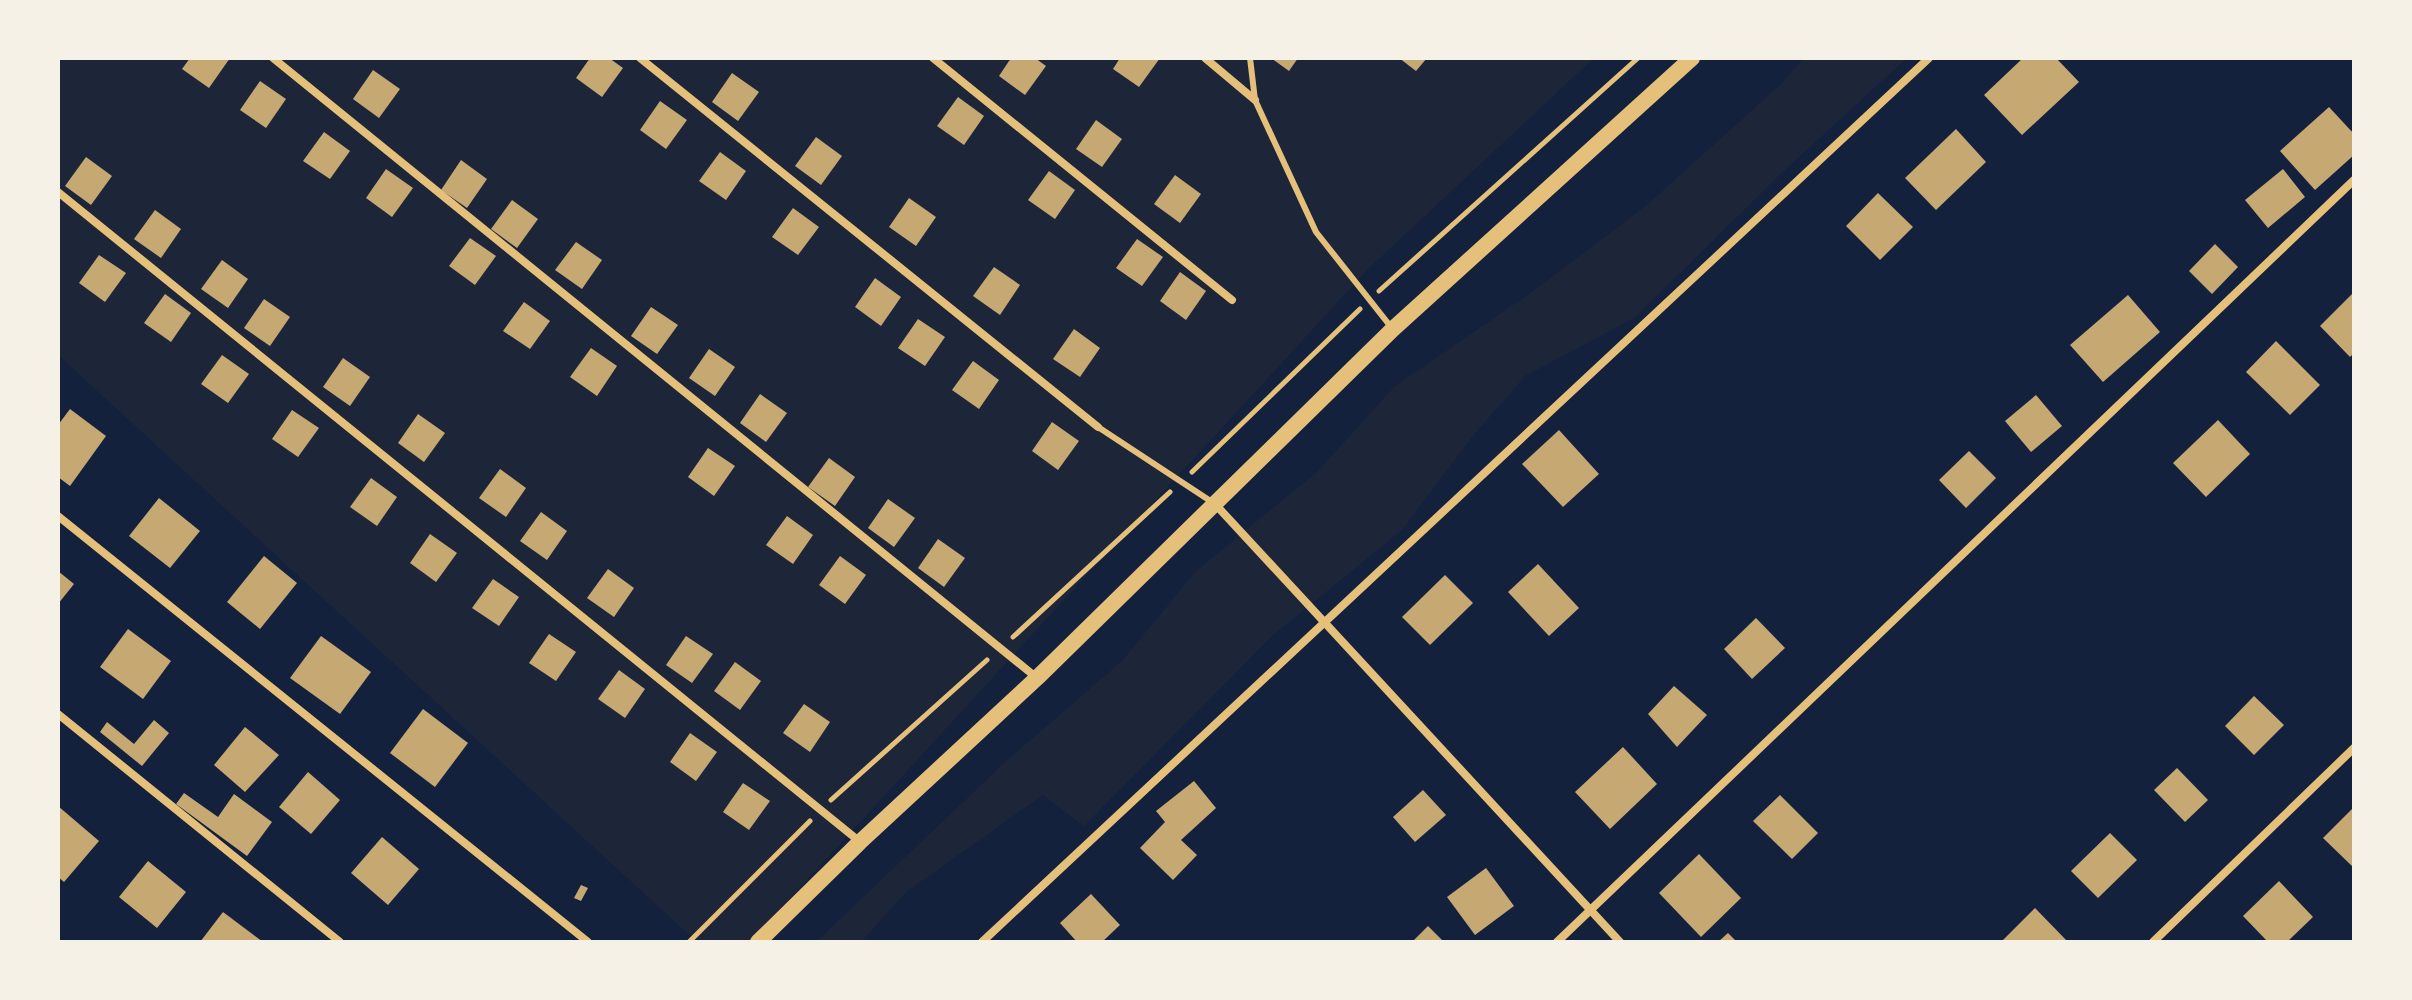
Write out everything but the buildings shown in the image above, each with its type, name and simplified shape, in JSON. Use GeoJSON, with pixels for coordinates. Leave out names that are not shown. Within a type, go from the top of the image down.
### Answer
{"type":"FeatureCollection","features":[{"type":"Feature","properties":{"kind":"main road"},"geometry":{"type":"LineString","coordinates":[[758,942],[860,842],[1037,678],[1393,329],[1692,58]]}},
{"type":"Feature","properties":{"kind":"street"},"geometry":{"type":"LineString","coordinates":[[273,58],[1037,678]]}},
{"type":"Feature","properties":{"kind":"street"},"geometry":{"type":"LineString","coordinates":[[640,58],[1098,427]]}},
{"type":"Feature","properties":{"kind":"street"},"geometry":{"type":"LineString","coordinates":[[933,58],[1232,300]]}},
{"type":"Feature","properties":{"kind":"street"},"geometry":{"type":"LineString","coordinates":[[1205,58],[1255,100]]}},
{"type":"Feature","properties":{"kind":"street"},"geometry":{"type":"LineString","coordinates":[[982,942],[1929,58]]}},
{"type":"Feature","properties":{"kind":"street"},"geometry":{"type":"LineString","coordinates":[[1557,942],[2354,180]]}},
{"type":"Feature","properties":{"kind":"street"},"geometry":{"type":"LineString","coordinates":[[58,192],[860,842]]}},
{"type":"Feature","properties":{"kind":"street"},"geometry":{"type":"LineString","coordinates":[[1215,504],[1620,942]]}},
{"type":"Feature","properties":{"kind":"street"},"geometry":{"type":"LineString","coordinates":[[58,516],[588,942]]}},
{"type":"Feature","properties":{"kind":"street"},"geometry":{"type":"LineString","coordinates":[[58,714],[340,942]]}},
{"type":"Feature","properties":{"kind":"street"},"geometry":{"type":"LineString","coordinates":[[2153,942],[2354,748]]}},
{"type":"Feature","properties":{"kind":"lane"},"geometry":{"type":"LineString","coordinates":[[1250,58],[1255,100],[1316,232],[1393,329]]}},
{"type":"Feature","properties":{"kind":"lane"},"geometry":{"type":"LineString","coordinates":[[1098,427],[1215,504]]}},
{"type":"Feature","properties":{"kind":"path"},"geometry":{"type":"LineString","coordinates":[[689,942],[822,809],[1183,481],[1370,300],[1638,58]]}},
{"type":"Feature","properties":{"kind":"shaded area"},"geometry":{"type":"Polygon","coordinates":[[[58,58],[1594,58],[1367,270],[750,942],[697,942],[58,355],[58,58]]]}},
{"type":"Feature","properties":{"kind":"shaded area"},"geometry":{"type":"Polygon","coordinates":[[[1804,58],[1907,58],[1787,168],[1634,318],[1525,376],[1472,437],[1402,530],[1272,636],[1084,826],[1043,795],[906,892],[861,942],[816,942],[1002,765],[1123,660],[1195,572],[1318,471],[1394,387],[1536,289],[1648,204],[1781,84],[1804,58]]]}}]}
